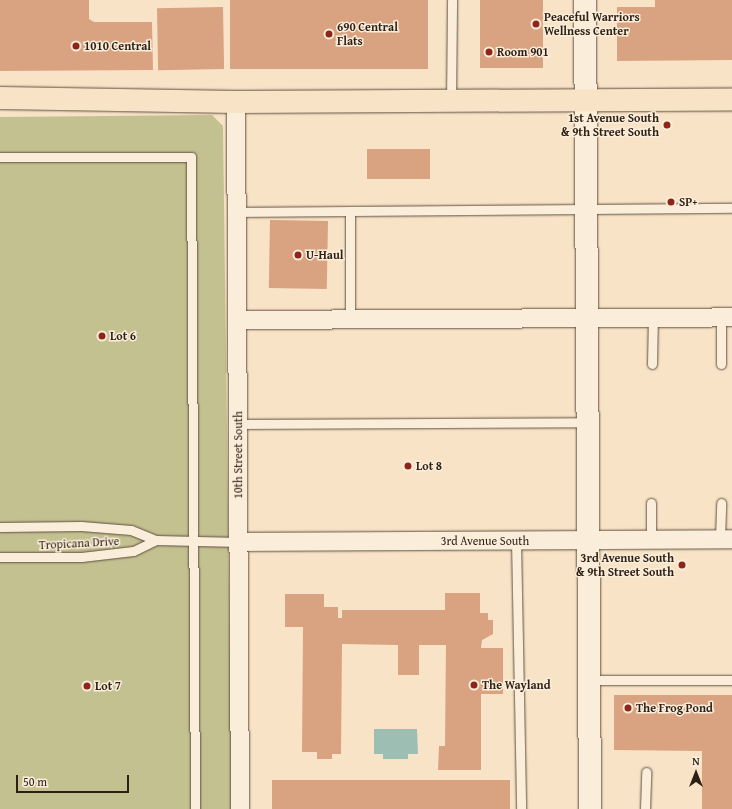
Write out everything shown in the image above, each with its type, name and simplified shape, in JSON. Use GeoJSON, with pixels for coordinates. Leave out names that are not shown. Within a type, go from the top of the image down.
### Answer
{"type":"FeatureCollection","features":[{"type":"Feature","properties":{"kind":"main road"},"geometry":{"type":"LineString","coordinates":[[585,0],[590,809]]}},
{"type":"Feature","properties":{"kind":"main road"},"geometry":{"type":"LineString","coordinates":[[0,98],[236,102],[732,99]]}},
{"type":"Feature","properties":{"kind":"street","name":"10th Street South"},"geometry":{"type":"LineString","coordinates":[[236,102],[240,809]]}},
{"type":"Feature","properties":{"kind":"street"},"geometry":{"type":"LineString","coordinates":[[237,320],[726,317]]}},
{"type":"Feature","properties":{"kind":"street","name":"3rd Avenue South"},"geometry":{"type":"LineString","coordinates":[[238,542],[726,539]]}},
{"type":"Feature","properties":{"kind":"lane"},"geometry":{"type":"LineString","coordinates":[[451,101],[452,0]]}},
{"type":"Feature","properties":{"kind":"lane"},"geometry":{"type":"LineString","coordinates":[[0,157],[191,157],[191,542],[195,809]]}},
{"type":"Feature","properties":{"kind":"lane"},"geometry":{"type":"LineString","coordinates":[[237,212],[732,208]]}},
{"type":"Feature","properties":{"kind":"lane"},"geometry":{"type":"LineString","coordinates":[[350,211],[350,319]]}},
{"type":"Feature","properties":{"kind":"lane"},"geometry":{"type":"LineString","coordinates":[[722,364],[726,317]]}},
{"type":"Feature","properties":{"kind":"lane"},"geometry":{"type":"LineString","coordinates":[[652,364],[654,318]]}},
{"type":"Feature","properties":{"kind":"lane"},"geometry":{"type":"LineString","coordinates":[[238,424],[587,422]]}},
{"type":"Feature","properties":{"kind":"lane"},"geometry":{"type":"LineString","coordinates":[[651,503],[651,540]]}},
{"type":"Feature","properties":{"kind":"lane"},"geometry":{"type":"LineString","coordinates":[[721,503],[726,539]]}},
{"type":"Feature","properties":{"kind":"lane","name":"Tropicana Drive"},"geometry":{"type":"LineString","coordinates":[[0,527],[81,526],[132,530],[156,540],[238,542]]}},
{"type":"Feature","properties":{"kind":"lane","name":"Tropicana Drive"},"geometry":{"type":"LineString","coordinates":[[0,558],[81,557],[133,551],[156,540]]}},
{"type":"Feature","properties":{"kind":"lane"},"geometry":{"type":"LineString","coordinates":[[516,540],[521,809]]}},
{"type":"Feature","properties":{"kind":"lane"},"geometry":{"type":"LineString","coordinates":[[589,680],[732,680]]}},
{"type":"Feature","properties":{"kind":"lane"},"geometry":{"type":"LineString","coordinates":[[645,809],[646,772]]}},
{"type":"Feature","properties":{"kind":"shaded area"},"geometry":{"type":"Polygon","coordinates":[[[212,115],[223,126],[232,809],[0,809],[0,117],[212,115]]]}},
{"type":"Feature","properties":{"kind":"water"},"geometry":{"type":"Polygon","coordinates":[[[374,729],[417,729],[418,754],[408,754],[408,759],[383,759],[383,754],[374,754],[374,729]]]}},
{"type":"Feature","properties":{"kind":"building","name":"1010 Central"},"geometry":{"type":"Polygon","coordinates":[[[0,0],[89,0],[89,19],[94,22],[152,22],[153,70],[0,71],[0,0]]]}},
{"type":"Feature","properties":{"kind":"building","name":"690 Central Flats"},"geometry":{"type":"Polygon","coordinates":[[[230,0],[428,0],[428,69],[230,69],[230,0]]]}},
{"type":"Feature","properties":{"kind":"building"},"geometry":{"type":"Polygon","coordinates":[[[480,0],[543,0],[543,68],[480,68],[480,0]]]}},
{"type":"Feature","properties":{"kind":"building"},"geometry":{"type":"Polygon","coordinates":[[[655,0],[732,0],[732,60],[617,61],[617,7],[655,7],[655,0]]]}},
{"type":"Feature","properties":{"kind":"building"},"geometry":{"type":"Polygon","coordinates":[[[223,7],[224,69],[158,70],[157,8],[223,7]]]}},
{"type":"Feature","properties":{"kind":"building"},"geometry":{"type":"Polygon","coordinates":[[[367,149],[430,149],[430,179],[367,179],[367,149]]]}},
{"type":"Feature","properties":{"kind":"building","name":"U-Haul"},"geometry":{"type":"Polygon","coordinates":[[[270,220],[328,221],[327,289],[269,288],[270,220]]]}},
{"type":"Feature","properties":{"kind":"building","name":"The Wayland"},"geometry":{"type":"Polygon","coordinates":[[[445,593],[480,593],[480,613],[488,613],[488,620],[493,620],[493,634],[482,640],[481,648],[503,648],[503,694],[481,694],[481,770],[438,770],[439,746],[445,746],[446,645],[419,645],[419,675],[398,675],[398,645],[342,644],[341,754],[332,754],[332,759],[317,759],[317,752],[302,752],[303,627],[285,627],[285,594],[324,594],[324,607],[338,607],[338,618],[342,618],[342,610],[445,610],[445,593]]]}},
{"type":"Feature","properties":{"kind":"building"},"geometry":{"type":"Polygon","coordinates":[[[614,695],[732,695],[732,809],[702,809],[702,751],[614,750],[614,695]]]}},
{"type":"Feature","properties":{"kind":"building"},"geometry":{"type":"Polygon","coordinates":[[[272,780],[510,780],[510,809],[272,809],[272,780]]]}},
{"type":"Feature","properties":{"kind":"place","name":"Peaceful Warriors Wellness Center"},"geometry":{"type":"Point","coordinates":[536,24]}},
{"type":"Feature","properties":{"kind":"place","name":"690 Central Flats"},"geometry":{"type":"Point","coordinates":[329,34]}},
{"type":"Feature","properties":{"kind":"place","name":"1010 Central"},"geometry":{"type":"Point","coordinates":[76,46]}},
{"type":"Feature","properties":{"kind":"place","name":"Room 901"},"geometry":{"type":"Point","coordinates":[489,52]}},
{"type":"Feature","properties":{"kind":"place","name":"1st Avenue South & 9th Street South"},"geometry":{"type":"Point","coordinates":[667,125]}},
{"type":"Feature","properties":{"kind":"place","name":"SP+"},"geometry":{"type":"Point","coordinates":[671,202]}},
{"type":"Feature","properties":{"kind":"place","name":"U-Haul"},"geometry":{"type":"Point","coordinates":[298,255]}},
{"type":"Feature","properties":{"kind":"place","name":"Lot 6"},"geometry":{"type":"Point","coordinates":[102,336]}},
{"type":"Feature","properties":{"kind":"place","name":"Lot 8"},"geometry":{"type":"Point","coordinates":[408,466]}},
{"type":"Feature","properties":{"kind":"place","name":"3rd Avenue South & 9th Street South"},"geometry":{"type":"Point","coordinates":[682,565]}},
{"type":"Feature","properties":{"kind":"place","name":"The Wayland"},"geometry":{"type":"Point","coordinates":[474,685]}},
{"type":"Feature","properties":{"kind":"place","name":"Lot 7"},"geometry":{"type":"Point","coordinates":[87,686]}},
{"type":"Feature","properties":{"kind":"place","name":"The Frog Pond"},"geometry":{"type":"Point","coordinates":[628,708]}}]}
